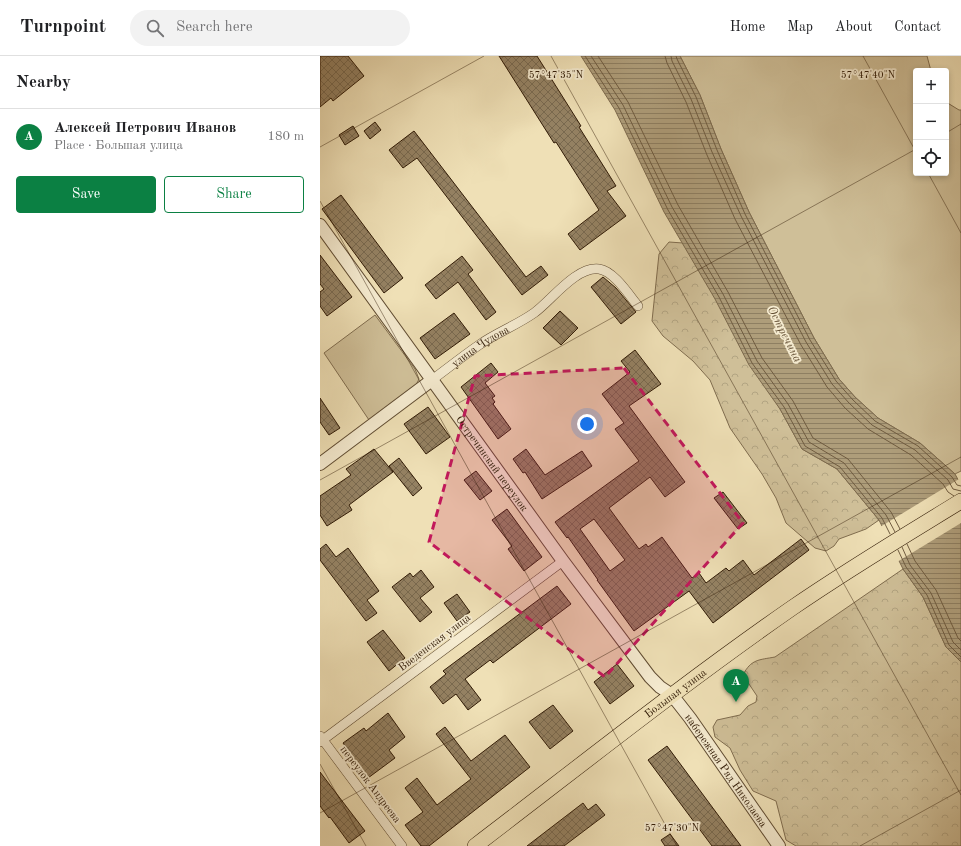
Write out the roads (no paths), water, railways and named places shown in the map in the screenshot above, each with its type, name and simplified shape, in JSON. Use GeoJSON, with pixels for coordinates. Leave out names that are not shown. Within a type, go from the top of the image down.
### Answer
{"type":"FeatureCollection","features":[{"type":"Feature","properties":{"kind":"main road","name":"Большая улица"},"geometry":{"type":"LineString","coordinates":[[475,846],[672,695],[793,607],[882,549],[961,501]]}},
{"type":"Feature","properties":{"kind":"street","name":"Остречинский переулок"},"geometry":{"type":"LineString","coordinates":[[320,225],[563,561],[650,678],[672,695]]}},
{"type":"Feature","properties":{"kind":"street","name":"улица Чудова"},"geometry":{"type":"LineString","coordinates":[[320,464],[479,344],[535,312],[559,289],[584,272],[598,269],[608,272],[618,281],[638,306]]}},
{"type":"Feature","properties":{"kind":"street","name":"Введенская улица"},"geometry":{"type":"LineString","coordinates":[[321,739],[563,561]]}},
{"type":"Feature","properties":{"kind":"street","name":"набережная Ряд Николаева"},"geometry":{"type":"LineString","coordinates":[[672,695],[695,725],[779,846]]}},
{"type":"Feature","properties":{"kind":"street","name":"переулок Андреева"},"geometry":{"type":"LineString","coordinates":[[321,739],[402,846]]}},
{"type":"Feature","properties":{"kind":"water","name":"Остречина"},"geometry":{"type":"Polygon","coordinates":[[[581,56],[680,56],[700,95],[721,149],[749,212],[814,338],[839,379],[855,397],[878,418],[920,443],[955,474],[961,485],[961,662],[946,647],[923,597],[903,569],[879,520],[837,469],[802,449],[780,409],[749,365],[715,299],[664,212],[615,110],[581,56]]]}},
{"type":"Feature","properties":{"kind":"place","name":"Алексей Петрович Иванов"},"geometry":{"type":"Point","coordinates":[736,702]}}]}
